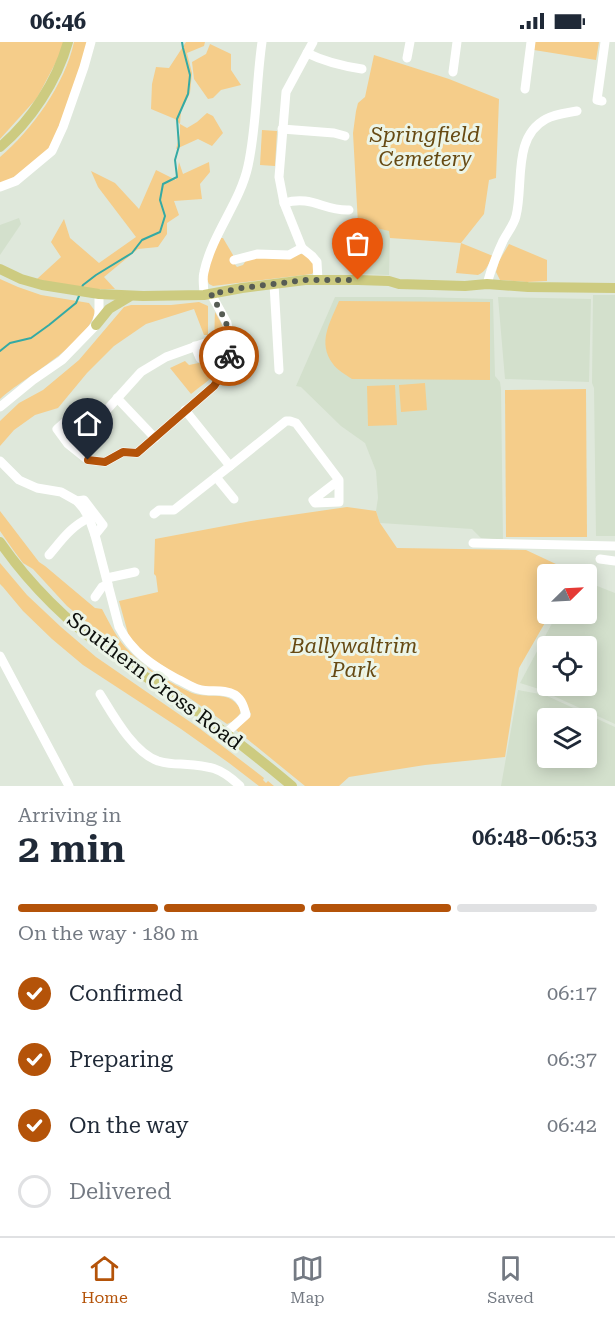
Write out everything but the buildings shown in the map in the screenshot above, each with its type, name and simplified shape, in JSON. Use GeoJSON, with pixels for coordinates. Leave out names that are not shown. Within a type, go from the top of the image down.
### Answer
{"type":"FeatureCollection","features":[{"type":"Feature","properties":{"kind":"main road"},"geometry":{"type":"LineString","coordinates":[[0,147],[24,123],[40,100],[58,70],[68,42]]}},
{"type":"Feature","properties":{"kind":"main road"},"geometry":{"type":"LineString","coordinates":[[0,269],[21,279],[42,285],[74,291],[132,296],[208,294],[305,280],[389,281],[399,284],[454,286],[482,284],[615,288]]}},
{"type":"Feature","properties":{"kind":"main road"},"geometry":{"type":"LineString","coordinates":[[96,325],[109,309],[132,296]]}},
{"type":"Feature","properties":{"kind":"main road","name":"Southern Cross Road"},"geometry":{"type":"LineString","coordinates":[[0,542],[45,595],[111,654],[226,733],[292,786]]}},
{"type":"Feature","properties":{"kind":"street"},"geometry":{"type":"LineString","coordinates":[[0,187],[16,182],[52,151],[63,127],[91,42]]}},
{"type":"Feature","properties":{"kind":"street"},"geometry":{"type":"LineString","coordinates":[[66,421],[57,429],[68,444],[88,460],[105,462],[123,452],[137,453],[214,386],[227,367],[231,345],[227,323],[208,294],[203,274],[211,249],[243,184],[248,166],[262,42]]}},
{"type":"Feature","properties":{"kind":"street"},"geometry":{"type":"LineString","coordinates":[[313,42],[286,92],[279,177],[284,202],[302,249],[317,262],[318,280]]}},
{"type":"Feature","properties":{"kind":"street"},"geometry":{"type":"LineString","coordinates":[[408,58],[410,42]]}},
{"type":"Feature","properties":{"kind":"street"},"geometry":{"type":"LineString","coordinates":[[453,72],[458,42]]}},
{"type":"Feature","properties":{"kind":"street"},"geometry":{"type":"LineString","coordinates":[[525,89],[531,42]]}},
{"type":"Feature","properties":{"kind":"street"},"geometry":{"type":"LineString","coordinates":[[602,101],[597,100],[605,42]]}},
{"type":"Feature","properties":{"kind":"street"},"geometry":{"type":"LineString","coordinates":[[307,53],[336,65],[362,69]]}},
{"type":"Feature","properties":{"kind":"street"},"geometry":{"type":"LineString","coordinates":[[482,284],[490,273],[515,219],[522,158],[530,134],[535,126],[547,118],[577,111]]}},
{"type":"Feature","properties":{"kind":"street"},"geometry":{"type":"LineString","coordinates":[[282,129],[345,136]]}},
{"type":"Feature","properties":{"kind":"street"},"geometry":{"type":"LineString","coordinates":[[284,202],[307,200],[337,211],[349,210]]}},
{"type":"Feature","properties":{"kind":"street"},"geometry":{"type":"LineString","coordinates":[[234,260],[256,254],[289,255],[302,249]]}},
{"type":"Feature","properties":{"kind":"street"},"geometry":{"type":"LineString","coordinates":[[274,284],[279,370]]}},
{"type":"Feature","properties":{"kind":"street"},"geometry":{"type":"LineString","coordinates":[[0,407],[10,397],[63,360],[96,325],[99,314],[95,293]]}},
{"type":"Feature","properties":{"kind":"street"},"geometry":{"type":"LineString","coordinates":[[99,436],[88,431],[141,372],[166,357],[200,345],[200,358]]}},
{"type":"Feature","properties":{"kind":"street"},"geometry":{"type":"LineString","coordinates":[[117,398],[155,438]]}},
{"type":"Feature","properties":{"kind":"street"},"geometry":{"type":"LineString","coordinates":[[185,410],[230,466]]}},
{"type":"Feature","properties":{"kind":"street"},"geometry":{"type":"LineString","coordinates":[[154,514],[159,510],[174,510],[286,421],[296,423],[339,480]]}},
{"type":"Feature","properties":{"kind":"street"},"geometry":{"type":"LineString","coordinates":[[0,461],[19,480],[37,488],[61,492],[77,501],[95,535],[119,627],[124,638],[156,668],[199,690],[225,691],[235,695],[241,701],[246,715],[226,733]]}},
{"type":"Feature","properties":{"kind":"street"},"geometry":{"type":"LineString","coordinates":[[216,477],[234,499]]}},
{"type":"Feature","properties":{"kind":"street"},"geometry":{"type":"LineString","coordinates":[[77,501],[84,500],[103,525],[95,535]]}},
{"type":"Feature","properties":{"kind":"street"},"geometry":{"type":"LineString","coordinates":[[49,555],[72,528],[88,518]]}},
{"type":"Feature","properties":{"kind":"street"},"geometry":{"type":"LineString","coordinates":[[473,543],[615,546]]}},
{"type":"Feature","properties":{"kind":"street"},"geometry":{"type":"LineString","coordinates":[[600,560],[615,561]]}},
{"type":"Feature","properties":{"kind":"street"},"geometry":{"type":"LineString","coordinates":[[95,597],[108,581],[135,572]]}},
{"type":"Feature","properties":{"kind":"street"},"geometry":{"type":"LineString","coordinates":[[0,656],[69,786]]}},
{"type":"Feature","properties":{"kind":"street"},"geometry":{"type":"LineString","coordinates":[[100,694],[118,724],[141,752],[166,763],[206,766],[219,770],[240,786]]}},
{"type":"Feature","properties":{"kind":"shaded area"},"geometry":{"type":"Polygon","coordinates":[[[19,218],[21,224],[0,255],[0,225],[19,218]]]}},
{"type":"Feature","properties":{"kind":"shaded area"},"geometry":{"type":"Polygon","coordinates":[[[358,224],[390,231],[389,275],[357,274],[358,224]]]}},
{"type":"Feature","properties":{"kind":"shaded area"},"geometry":{"type":"Polygon","coordinates":[[[593,295],[615,295],[615,536],[596,536],[594,388],[592,383],[593,295]]]}},
{"type":"Feature","properties":{"kind":"shaded area"},"geometry":{"type":"Polygon","coordinates":[[[335,297],[493,299],[495,376],[500,382],[501,389],[503,540],[481,538],[472,529],[380,523],[376,511],[378,498],[376,471],[365,443],[341,426],[301,387],[296,386],[335,297]]]}},
{"type":"Feature","properties":{"kind":"shaded area"},"geometry":{"type":"Polygon","coordinates":[[[498,297],[591,299],[589,382],[505,379],[498,297]]]}},
{"type":"Feature","properties":{"kind":"shaded area"},"geometry":{"type":"Polygon","coordinates":[[[597,586],[615,593],[615,724],[597,716],[597,708],[580,708],[554,696],[597,696],[597,636],[545,636],[552,624],[597,624],[597,586]]]}},
{"type":"Feature","properties":{"kind":"shaded area"},"geometry":{"type":"Polygon","coordinates":[[[537,651],[537,688],[520,683],[537,651]]]}},
{"type":"Feature","properties":{"kind":"shaded area"},"geometry":{"type":"Polygon","coordinates":[[[518,690],[537,694],[537,696],[547,696],[573,708],[537,708],[537,768],[597,768],[597,719],[615,727],[615,786],[501,786],[518,690]]]}},
{"type":"Feature","properties":{"kind":"green space"},"geometry":{"type":"Polygon","coordinates":[[[0,42],[65,42],[37,98],[0,139],[0,42]]]}},
{"type":"Feature","properties":{"kind":"green space"},"geometry":{"type":"Polygon","coordinates":[[[74,42],[87,42],[70,102],[57,133],[43,156],[23,172],[0,184],[0,157],[24,134],[46,105],[63,74],[74,42]]]}},
{"type":"Feature","properties":{"kind":"green space"},"geometry":{"type":"Polygon","coordinates":[[[186,42],[205,42],[204,46],[187,53],[192,73],[190,93],[181,111],[180,124],[175,119],[151,109],[152,84],[156,67],[169,68],[186,42]]]}},
{"type":"Feature","properties":{"kind":"green space"},"geometry":{"type":"Polygon","coordinates":[[[535,42],[599,42],[596,60],[534,50],[535,42]]]}},
{"type":"Feature","properties":{"kind":"green space"},"geometry":{"type":"Polygon","coordinates":[[[210,44],[231,54],[231,70],[241,85],[221,90],[213,98],[208,99],[194,79],[192,62],[206,54],[210,44]]]}},
{"type":"Feature","properties":{"kind":"green space","name":"Springfield Cemetery"},"geometry":{"type":"Polygon","coordinates":[[[374,55],[449,79],[499,99],[496,178],[489,180],[484,214],[461,243],[390,238],[389,231],[358,224],[353,133],[358,103],[365,97],[374,55]]]}},
{"type":"Feature","properties":{"kind":"green space"},"geometry":{"type":"Polygon","coordinates":[[[207,113],[213,116],[223,133],[212,146],[198,139],[176,149],[180,124],[187,128],[207,113]]]}},
{"type":"Feature","properties":{"kind":"green space"},"geometry":{"type":"Polygon","coordinates":[[[262,130],[277,131],[275,166],[260,165],[262,130]]]}},
{"type":"Feature","properties":{"kind":"green space"},"geometry":{"type":"Polygon","coordinates":[[[179,162],[183,174],[209,162],[210,172],[200,184],[202,199],[174,201],[179,215],[167,223],[167,234],[158,247],[138,249],[104,277],[115,289],[79,289],[37,279],[61,257],[51,242],[64,219],[70,238],[99,263],[136,237],[98,187],[91,171],[115,183],[139,209],[156,170],[176,180],[179,162]]]}},
{"type":"Feature","properties":{"kind":"green space"},"geometry":{"type":"Polygon","coordinates":[[[218,238],[223,238],[233,255],[232,261],[237,267],[243,265],[247,259],[301,254],[310,255],[313,258],[314,271],[312,274],[213,286],[209,284],[206,277],[218,238]]]}},
{"type":"Feature","properties":{"kind":"green space"},"geometry":{"type":"Polygon","coordinates":[[[461,243],[493,256],[481,274],[456,273],[461,243]]]}},
{"type":"Feature","properties":{"kind":"green space"},"geometry":{"type":"Polygon","coordinates":[[[509,244],[547,260],[547,281],[500,280],[496,272],[499,261],[509,244]]]}},
{"type":"Feature","properties":{"kind":"green space"},"geometry":{"type":"Polygon","coordinates":[[[0,279],[41,295],[89,303],[95,311],[90,323],[69,347],[0,399],[0,279]]]}},
{"type":"Feature","properties":{"kind":"green space"},"geometry":{"type":"Polygon","coordinates":[[[339,301],[490,302],[490,380],[352,379],[335,366],[326,348],[327,332],[339,301]]]}},
{"type":"Feature","properties":{"kind":"green space"},"geometry":{"type":"Polygon","coordinates":[[[199,302],[208,306],[208,335],[204,335],[194,309],[146,324],[114,346],[87,373],[58,408],[35,415],[14,430],[0,446],[0,421],[19,403],[43,390],[79,360],[124,307],[199,302]]]}},
{"type":"Feature","properties":{"kind":"green space"},"geometry":{"type":"Polygon","coordinates":[[[215,312],[225,336],[223,362],[218,372],[191,394],[170,368],[185,361],[189,365],[208,361],[213,344],[215,312]]]}},
{"type":"Feature","properties":{"kind":"green space"},"geometry":{"type":"Polygon","coordinates":[[[425,383],[427,410],[401,412],[399,385],[425,383]]]}},
{"type":"Feature","properties":{"kind":"green space"},"geometry":{"type":"Polygon","coordinates":[[[395,385],[397,425],[368,426],[367,386],[395,385]]]}},
{"type":"Feature","properties":{"kind":"green space"},"geometry":{"type":"Polygon","coordinates":[[[586,389],[587,537],[506,537],[505,390],[586,389]]]}},
{"type":"Feature","properties":{"kind":"green space","name":"Ballywaltrim Park"},"geometry":{"type":"Polygon","coordinates":[[[347,507],[376,511],[380,523],[397,548],[526,550],[556,564],[537,564],[537,624],[544,624],[519,668],[505,757],[425,765],[349,777],[339,786],[305,786],[236,730],[251,714],[243,697],[198,685],[178,676],[142,652],[129,637],[119,601],[158,592],[154,574],[155,539],[251,521],[347,507]]]}},
{"type":"Feature","properties":{"kind":"green space"},"geometry":{"type":"Polygon","coordinates":[[[0,511],[39,562],[95,608],[102,609],[118,638],[136,658],[175,685],[192,693],[232,699],[241,711],[234,721],[227,724],[123,652],[67,606],[33,569],[23,563],[14,551],[0,531],[0,511]]]}},
{"type":"Feature","properties":{"kind":"green space"},"geometry":{"type":"Polygon","coordinates":[[[0,563],[27,595],[96,657],[199,728],[264,778],[266,783],[268,781],[274,786],[259,786],[181,729],[83,665],[23,611],[0,584],[0,563]]]}},
{"type":"Feature","properties":{"kind":"waterway"},"geometry":{"type":"LineString","coordinates":[[82,287],[96,275],[132,253],[142,240],[160,232],[165,216],[160,200],[163,184],[177,177],[175,160],[179,146],[177,119],[188,94],[190,75],[182,42]]}},
{"type":"Feature","properties":{"kind":"waterway"},"geometry":{"type":"LineString","coordinates":[[0,351],[10,343],[31,338],[76,303],[79,296]]}},
{"type":"Feature","properties":{"kind":"way so far"},"geometry":{"type":"LineString","coordinates":[[229,356],[231,345],[227,323],[211,294],[305,280],[358,280]]}},
{"type":"Feature","properties":{"kind":"route"},"geometry":{"type":"LineString","coordinates":[[88,460],[105,462],[123,452],[137,453],[214,386],[227,367],[229,356]]}}]}
